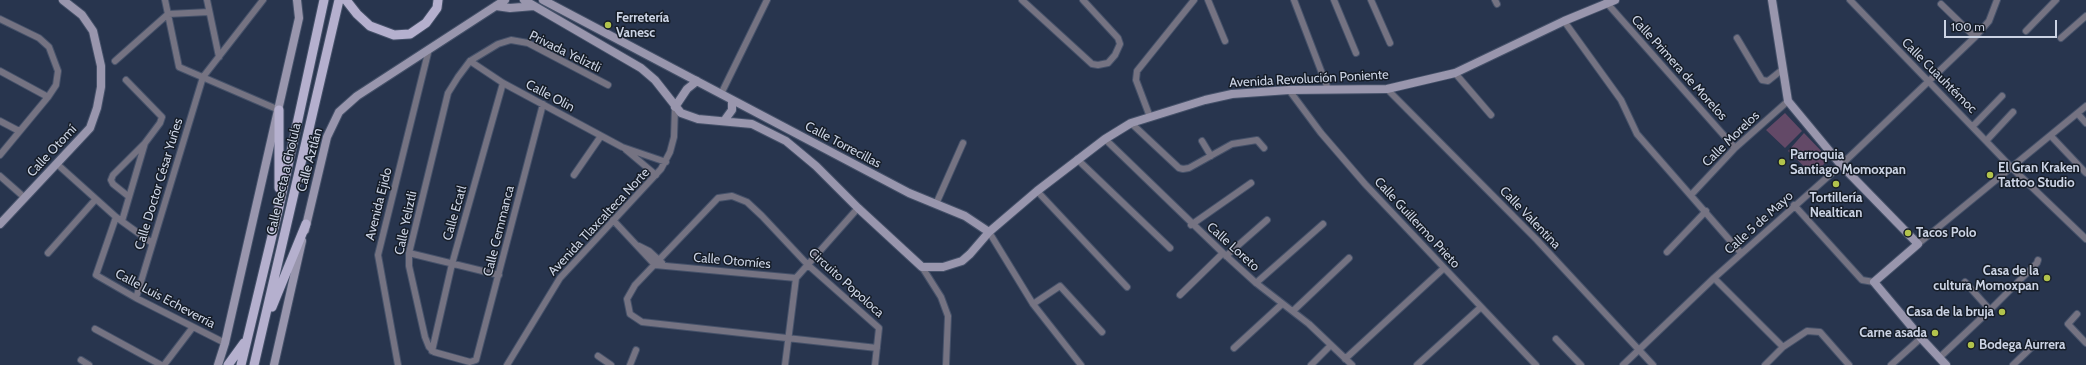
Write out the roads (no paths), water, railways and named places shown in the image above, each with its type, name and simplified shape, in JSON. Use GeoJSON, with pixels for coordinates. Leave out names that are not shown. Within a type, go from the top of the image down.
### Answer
{"type":"FeatureCollection","features":[{"type":"Feature","properties":{"kind":"main road","name":"Calle Recta a Cholula"},"geometry":{"type":"LineString","coordinates":[[241,365],[279,207],[324,0]]}},
{"type":"Feature","properties":{"kind":"main road","name":"Calle Recta a Cholula"},"geometry":{"type":"LineString","coordinates":[[254,365],[339,0]]}},
{"type":"Feature","properties":{"kind":"main road"},"geometry":{"type":"LineString","coordinates":[[346,0],[357,14],[370,26],[394,35],[410,34],[426,23],[437,8],[438,0]]}},
{"type":"Feature","properties":{"kind":"main road"},"geometry":{"type":"LineString","coordinates":[[279,110],[279,207]]}},
{"type":"Feature","properties":{"kind":"main road"},"geometry":{"type":"LineString","coordinates":[[261,335],[306,224]]}},
{"type":"Feature","properties":{"kind":"main road"},"geometry":{"type":"LineString","coordinates":[[228,365],[246,340]]}},
{"type":"Feature","properties":{"kind":"street","name":"Calle Otomí"},"geometry":{"type":"LineString","coordinates":[[0,224],[90,128],[101,86],[101,66],[93,31],[82,15],[63,0]]}},
{"type":"Feature","properties":{"kind":"street"},"geometry":{"type":"LineString","coordinates":[[165,0],[179,67],[279,110]]}},
{"type":"Feature","properties":{"kind":"street"},"geometry":{"type":"LineString","coordinates":[[207,0],[219,57]]}},
{"type":"Feature","properties":{"kind":"street"},"geometry":{"type":"LineString","coordinates":[[203,77],[263,0]]}},
{"type":"Feature","properties":{"kind":"street","name":"Calle Recta a Cholula"},"geometry":{"type":"LineString","coordinates":[[218,365],[225,343],[299,18],[297,0]]}},
{"type":"Feature","properties":{"kind":"street","name":"Calle Aztlán"},"geometry":{"type":"LineString","coordinates":[[274,365],[327,137],[339,112],[357,96],[506,0]]}},
{"type":"Feature","properties":{"kind":"street","name":"Calle Torrecillas"},"geometry":{"type":"LineString","coordinates":[[524,0],[641,68],[655,80],[676,107],[690,117],[752,124],[786,141],[816,166],[922,268]]}},
{"type":"Feature","properties":{"kind":"street","name":"Calle Torrecillas"},"geometry":{"type":"LineString","coordinates":[[543,0],[909,193],[965,216],[989,232],[1033,304],[1081,365]]}},
{"type":"Feature","properties":{"kind":"street"},"geometry":{"type":"LineString","coordinates":[[721,94],[767,0]]}},
{"type":"Feature","properties":{"kind":"street"},"geometry":{"type":"LineString","coordinates":[[1022,0],[1092,64],[1098,65],[1108,63],[1115,55],[1120,44],[1118,38],[1083,0]]}},
{"type":"Feature","properties":{"kind":"street"},"geometry":{"type":"LineString","coordinates":[[1150,117],[1136,80],[1137,71],[1194,0]]}},
{"type":"Feature","properties":{"kind":"street"},"geometry":{"type":"LineString","coordinates":[[1208,0],[1225,41]]}},
{"type":"Feature","properties":{"kind":"street"},"geometry":{"type":"LineString","coordinates":[[1294,0],[1328,89]]}},
{"type":"Feature","properties":{"kind":"street"},"geometry":{"type":"LineString","coordinates":[[1334,0],[1356,53]]}},
{"type":"Feature","properties":{"kind":"street"},"geometry":{"type":"LineString","coordinates":[[1371,0],[1390,43]]}},
{"type":"Feature","properties":{"kind":"street","name":"Avenida Revolución Poniente"},"geometry":{"type":"LineString","coordinates":[[922,268],[943,268],[962,261],[989,232],[1037,191],[1105,139],[1131,123],[1205,100],[1232,94],[1290,90],[1387,89],[1455,73],[1564,21],[1606,2],[1615,0]]}},
{"type":"Feature","properties":{"kind":"street"},"geometry":{"type":"LineString","coordinates":[[1772,0],[1788,101],[1840,165],[1918,244]]}},
{"type":"Feature","properties":{"kind":"street","name":"Calle Cuauhtémoc"},"geometry":{"type":"LineString","coordinates":[[1850,0],[1928,82],[1987,140],[2012,168],[2086,239]]}},
{"type":"Feature","properties":{"kind":"street","name":"Calle 5 de Mayo"},"geometry":{"type":"LineString","coordinates":[[1623,365],[1714,278],[1840,165],[1975,37],[1989,21],[1997,0]]}},
{"type":"Feature","properties":{"kind":"street"},"geometry":{"type":"LineString","coordinates":[[2026,31],[2056,0]]}},
{"type":"Feature","properties":{"kind":"street","name":"Calle Primera de Morelos"},"geometry":{"type":"LineString","coordinates":[[1606,2],[1735,148]]}},
{"type":"Feature","properties":{"kind":"street"},"geometry":{"type":"LineString","coordinates":[[1941,4],[1975,37]]}},
{"type":"Feature","properties":{"kind":"street"},"geometry":{"type":"LineString","coordinates":[[496,6],[510,8],[534,6]]}},
{"type":"Feature","properties":{"kind":"street"},"geometry":{"type":"LineString","coordinates":[[115,61],[168,14],[209,12]]}},
{"type":"Feature","properties":{"kind":"street"},"geometry":{"type":"LineString","coordinates":[[2061,38],[2086,16]]}},
{"type":"Feature","properties":{"kind":"street"},"geometry":{"type":"LineString","coordinates":[[0,18],[39,38],[49,48],[58,71],[56,85],[48,97],[0,155]]}},
{"type":"Feature","properties":{"kind":"street"},"geometry":{"type":"LineString","coordinates":[[1564,21],[1621,100],[1637,134],[1742,253]]}},
{"type":"Feature","properties":{"kind":"street"},"geometry":{"type":"LineString","coordinates":[[1737,38],[1762,80],[1768,81],[1783,69]]}},
{"type":"Feature","properties":{"kind":"street","name":"Privada Yeliztli"},"geometry":{"type":"LineString","coordinates":[[470,61],[498,44],[511,40],[528,43],[608,85]]}},
{"type":"Feature","properties":{"kind":"street","name":"Avenida Ejido"},"geometry":{"type":"LineString","coordinates":[[398,365],[378,255],[429,49]]}},
{"type":"Feature","properties":{"kind":"street","name":"Calle Olin"},"geometry":{"type":"LineString","coordinates":[[470,61],[503,83],[622,147],[666,162]]}},
{"type":"Feature","properties":{"kind":"street","name":"Calle Yeliztli"},"geometry":{"type":"LineString","coordinates":[[432,350],[427,342],[409,266],[410,253],[448,93],[470,61]]}},
{"type":"Feature","properties":{"kind":"street"},"geometry":{"type":"LineString","coordinates":[[0,71],[48,97]]}},
{"type":"Feature","properties":{"kind":"street"},"geometry":{"type":"LineString","coordinates":[[1455,73],[1491,115]]}},
{"type":"Feature","properties":{"kind":"street","name":"Calle Doctor César Yuñes"},"geometry":{"type":"LineString","coordinates":[[136,298],[203,77]]}},
{"type":"Feature","properties":{"kind":"street"},"geometry":{"type":"LineString","coordinates":[[126,80],[162,117],[160,123],[145,143],[113,175],[111,180],[113,184],[128,196]]}},
{"type":"Feature","properties":{"kind":"street"},"geometry":{"type":"LineString","coordinates":[[676,107],[687,89],[698,81]]}},
{"type":"Feature","properties":{"kind":"street","name":"Calle Ecatl"},"geometry":{"type":"LineString","coordinates":[[432,350],[452,264],[503,83]]}},
{"type":"Feature","properties":{"kind":"street","name":"Calle Valentina"},"geometry":{"type":"LineString","coordinates":[[1387,89],[1537,240],[1653,365]]}},
{"type":"Feature","properties":{"kind":"street","name":"Calle Guillermo Prieto"},"geometry":{"type":"LineString","coordinates":[[1290,90],[1326,139],[1444,268],[1536,365]]}},
{"type":"Feature","properties":{"kind":"street"},"geometry":{"type":"LineString","coordinates":[[1973,126],[2002,96]]}},
{"type":"Feature","properties":{"kind":"street"},"geometry":{"type":"LineString","coordinates":[[724,121],[732,110],[732,100]]}},
{"type":"Feature","properties":{"kind":"street","name":"Calle Morelos"},"geometry":{"type":"LineString","coordinates":[[1691,195],[1735,148],[1788,101]]}},
{"type":"Feature","properties":{"kind":"street","name":"Calle Cemmanca"},"geometry":{"type":"LineString","coordinates":[[432,350],[475,362],[500,275],[543,104]]}},
{"type":"Feature","properties":{"kind":"street"},"geometry":{"type":"LineString","coordinates":[[1874,282],[2086,106]]}},
{"type":"Feature","properties":{"kind":"street","name":"Avenida Tlaxcalteca Norte"},"geometry":{"type":"LineString","coordinates":[[507,365],[517,346],[560,278],[656,175],[666,162],[674,137],[676,107]]}},
{"type":"Feature","properties":{"kind":"street"},"geometry":{"type":"LineString","coordinates":[[1987,140],[2013,112]]}},
{"type":"Feature","properties":{"kind":"street"},"geometry":{"type":"LineString","coordinates":[[2078,114],[2086,122]]}},
{"type":"Feature","properties":{"kind":"street"},"geometry":{"type":"LineString","coordinates":[[0,121],[19,131]]}},
{"type":"Feature","properties":{"kind":"street"},"geometry":{"type":"LineString","coordinates":[[1131,123],[1179,168],[1189,168],[1232,144],[1257,140],[1264,148]]}},
{"type":"Feature","properties":{"kind":"street"},"geometry":{"type":"LineString","coordinates":[[574,175],[601,136]]}},
{"type":"Feature","properties":{"kind":"street"},"geometry":{"type":"LineString","coordinates":[[2051,136],[2086,173]]}},
{"type":"Feature","properties":{"kind":"street","name":"Calle Loreto"},"geometry":{"type":"LineString","coordinates":[[1105,139],[1224,255],[1256,283],[1293,311],[1352,365]]}},
{"type":"Feature","properties":{"kind":"street"},"geometry":{"type":"LineString","coordinates":[[1202,141],[1211,156]]}},
{"type":"Feature","properties":{"kind":"street"},"geometry":{"type":"LineString","coordinates":[[119,219],[145,143]]}},
{"type":"Feature","properties":{"kind":"street"},"geometry":{"type":"LineString","coordinates":[[936,204],[963,143]]}},
{"type":"Feature","properties":{"kind":"street","name":"Calle Olin"},"geometry":{"type":"LineString","coordinates":[[622,147],[656,175]]}},
{"type":"Feature","properties":{"kind":"street"},"geometry":{"type":"LineString","coordinates":[[1078,159],[1170,248]]}},
{"type":"Feature","properties":{"kind":"street"},"geometry":{"type":"LineString","coordinates":[[57,164],[95,200],[152,244]]}},
{"type":"Feature","properties":{"kind":"street"},"geometry":{"type":"LineString","coordinates":[[0,176],[25,198]]}},
{"type":"Feature","properties":{"kind":"street"},"geometry":{"type":"LineString","coordinates":[[1191,224],[1251,182]]}},
{"type":"Feature","properties":{"kind":"street"},"geometry":{"type":"LineString","coordinates":[[1037,191],[1127,287]]}},
{"type":"Feature","properties":{"kind":"street","name":"Circuito Popoloca"},"geometry":{"type":"LineString","coordinates":[[732,196],[747,202],[808,265],[879,328],[877,348],[637,320],[628,310],[627,299],[635,285],[657,262],[718,198],[732,196]]}},
{"type":"Feature","properties":{"kind":"street"},"geometry":{"type":"LineString","coordinates":[[48,253],[95,200]]}},
{"type":"Feature","properties":{"kind":"street"},"geometry":{"type":"LineString","coordinates":[[1794,205],[1862,280],[1874,282],[1946,365]]}},
{"type":"Feature","properties":{"kind":"street"},"geometry":{"type":"LineString","coordinates":[[785,365],[787,338],[796,278],[858,208]]}},
{"type":"Feature","properties":{"kind":"street"},"geometry":{"type":"LineString","coordinates":[[1667,252],[1706,211]]}},
{"type":"Feature","properties":{"kind":"street","name":"Calle Luis Echeverría"},"geometry":{"type":"LineString","coordinates":[[119,219],[96,275],[136,298],[225,343]]}},
{"type":"Feature","properties":{"kind":"street"},"geometry":{"type":"LineString","coordinates":[[613,220],[639,246],[644,255],[657,262]]}},
{"type":"Feature","properties":{"kind":"street"},"geometry":{"type":"LineString","coordinates":[[1180,295],[1224,255],[1267,220]]}},
{"type":"Feature","properties":{"kind":"street"},"geometry":{"type":"LineString","coordinates":[[1256,283],[1323,224]]}},
{"type":"Feature","properties":{"kind":"street"},"geometry":{"type":"LineString","coordinates":[[410,253],[500,275]]}},
{"type":"Feature","properties":{"kind":"street"},"geometry":{"type":"LineString","coordinates":[[1293,311],[1349,258]]}},
{"type":"Feature","properties":{"kind":"street"},"geometry":{"type":"LineString","coordinates":[[1939,358],[1990,310],[2037,263],[2038,260]]}},
{"type":"Feature","properties":{"kind":"street","name":"Calle Otomíes"},"geometry":{"type":"LineString","coordinates":[[657,262],[666,266],[796,278]]}},
{"type":"Feature","properties":{"kind":"street"},"geometry":{"type":"LineString","coordinates":[[922,268],[940,297],[948,316],[946,365]]}},
{"type":"Feature","properties":{"kind":"street"},"geometry":{"type":"LineString","coordinates":[[1345,358],[1444,268]]}},
{"type":"Feature","properties":{"kind":"street"},"geometry":{"type":"LineString","coordinates":[[1714,278],[1783,347]]}},
{"type":"Feature","properties":{"kind":"street"},"geometry":{"type":"LineString","coordinates":[[1965,282],[1990,310]]}},
{"type":"Feature","properties":{"kind":"street"},"geometry":{"type":"LineString","coordinates":[[1033,304],[1060,286],[1102,332]]}},
{"type":"Feature","properties":{"kind":"street"},"geometry":{"type":"LineString","coordinates":[[1234,348],[1282,304]]}},
{"type":"Feature","properties":{"kind":"street"},"geometry":{"type":"LineString","coordinates":[[1417,365],[1481,307]]}},
{"type":"Feature","properties":{"kind":"street"},"geometry":{"type":"LineString","coordinates":[[2077,314],[2068,324],[2086,343]]}},
{"type":"Feature","properties":{"kind":"street"},"geometry":{"type":"LineString","coordinates":[[164,365],[193,327]]}},
{"type":"Feature","properties":{"kind":"street"},"geometry":{"type":"LineString","coordinates":[[95,330],[161,365]]}},
{"type":"Feature","properties":{"kind":"street"},"geometry":{"type":"LineString","coordinates":[[1764,365],[1783,347],[1807,330],[1820,332],[1849,365]]}},
{"type":"Feature","properties":{"kind":"street"},"geometry":{"type":"LineString","coordinates":[[1891,365],[1921,338]]}},
{"type":"Feature","properties":{"kind":"street"},"geometry":{"type":"LineString","coordinates":[[1556,339],[1582,365]]}},
{"type":"Feature","properties":{"kind":"street"},"geometry":{"type":"LineString","coordinates":[[2013,365],[2035,344]]}},
{"type":"Feature","properties":{"kind":"street"},"geometry":{"type":"LineString","coordinates":[[1311,365],[1331,345]]}},
{"type":"Feature","properties":{"kind":"street"},"geometry":{"type":"LineString","coordinates":[[875,365],[877,348]]}},
{"type":"Feature","properties":{"kind":"street"},"geometry":{"type":"LineString","coordinates":[[630,365],[636,350]]}},
{"type":"Feature","properties":{"kind":"street"},"geometry":{"type":"LineString","coordinates":[[598,356],[611,365]]}},
{"type":"Feature","properties":{"kind":"street"},"geometry":{"type":"LineString","coordinates":[[81,360],[89,365]]}},
{"type":"Feature","properties":{"kind":"place","name":"Ferretería Vanesc"},"geometry":{"type":"Point","coordinates":[608,25]}},
{"type":"Feature","properties":{"kind":"place","name":"Parroquia Santiago Momoxpan"},"geometry":{"type":"Point","coordinates":[1782,162]}},
{"type":"Feature","properties":{"kind":"place","name":"El Gran Kraken Tattoo Studio"},"geometry":{"type":"Point","coordinates":[1990,175]}},
{"type":"Feature","properties":{"kind":"place","name":"Tortillería Nealtican"},"geometry":{"type":"Point","coordinates":[1836,184]}},
{"type":"Feature","properties":{"kind":"place","name":"Tacos Polo"},"geometry":{"type":"Point","coordinates":[1908,233]}},
{"type":"Feature","properties":{"kind":"place","name":"Casa de la cultura Momoxpan"},"geometry":{"type":"Point","coordinates":[2047,278]}},
{"type":"Feature","properties":{"kind":"place","name":"Casa de la bruja"},"geometry":{"type":"Point","coordinates":[2002,312]}},
{"type":"Feature","properties":{"kind":"place","name":"Carne asada"},"geometry":{"type":"Point","coordinates":[1935,333]}},
{"type":"Feature","properties":{"kind":"place","name":"Bodega Aurrera"},"geometry":{"type":"Point","coordinates":[1971,345]}}]}
